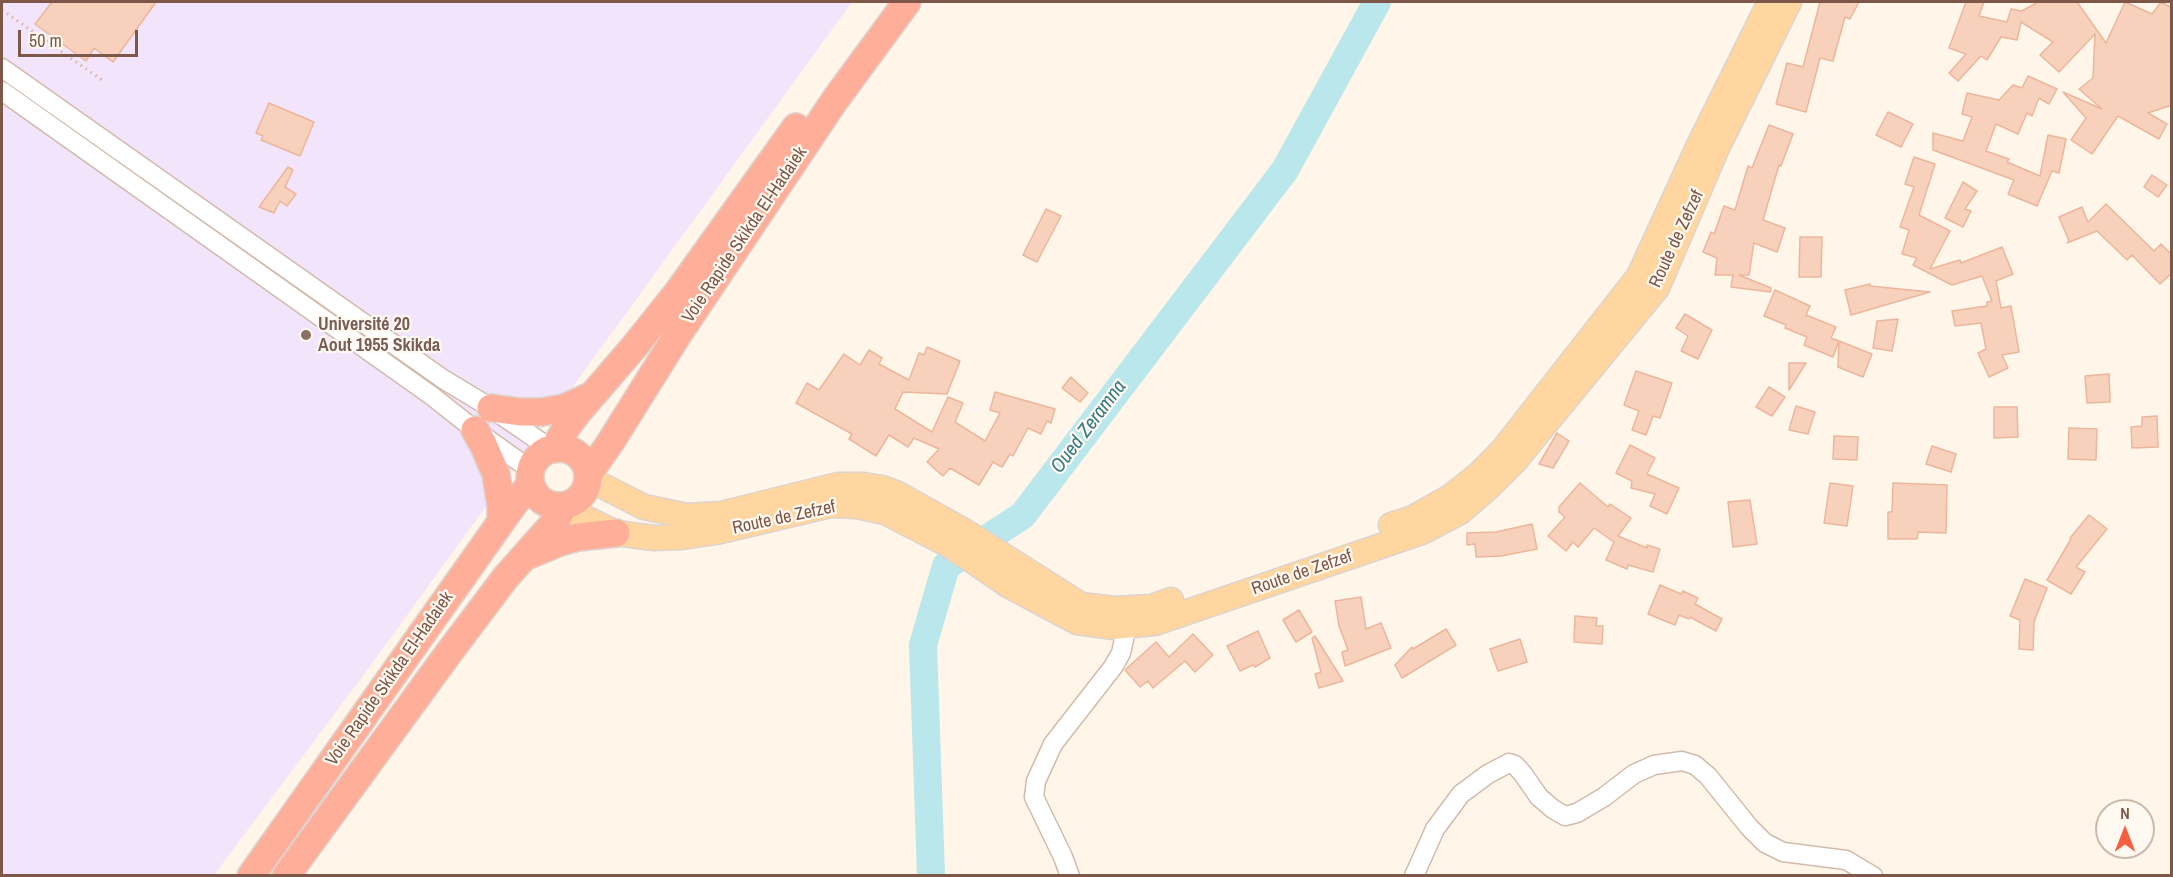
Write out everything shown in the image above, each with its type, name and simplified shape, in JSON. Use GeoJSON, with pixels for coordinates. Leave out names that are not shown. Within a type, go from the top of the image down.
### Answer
{"type":"FeatureCollection","features":[{"type":"Feature","properties":{"kind":"highway","name":"Voie Rapide Skikda El-Hadaiek"},"geometry":{"type":"LineString","coordinates":[[251,876],[501,522],[531,477],[541,455],[553,449],[566,428],[678,292],[885,2]]}},
{"type":"Feature","properties":{"kind":"highway","name":"Voie Rapide Skikda El-Hadaiek"},"geometry":{"type":"LineString","coordinates":[[286,876],[506,577],[555,522],[566,505],[580,498],[588,485],[589,476],[677,336],[828,110],[907,2]]}},
{"type":"Feature","properties":{"kind":"highway"},"geometry":{"type":"LineString","coordinates":[[491,408],[542,412],[564,408],[595,394]]}},
{"type":"Feature","properties":{"kind":"highway"},"geometry":{"type":"LineString","coordinates":[[475,430],[496,474],[501,522]]}},
{"type":"Feature","properties":{"kind":"highway"},"geometry":{"type":"LineString","coordinates":[[553,449],[567,449],[579,455],[589,476]]}},
{"type":"Feature","properties":{"kind":"highway"},"geometry":{"type":"LineString","coordinates":[[531,477],[538,497],[550,505],[566,505]]}},
{"type":"Feature","properties":{"kind":"highway"},"geometry":{"type":"LineString","coordinates":[[525,556],[560,542],[616,533]]}},
{"type":"Feature","properties":{"kind":"main road","name":"Route de Zefzef"},"geometry":{"type":"LineString","coordinates":[[1126,617],[1413,518],[1450,496],[1478,475],[1502,451],[1639,276],[1700,143],[1770,2]]}},
{"type":"Feature","properties":{"kind":"main road","name":"Route de Zefzef"},"geometry":{"type":"LineString","coordinates":[[589,476],[644,507],[687,516],[721,514],[838,485],[864,485],[898,494],[957,538],[1014,576],[1081,604],[1114,609],[1126,617],[1155,623],[1422,532],[1460,512],[1515,461],[1657,288],[1717,148],[1789,2]]}},
{"type":"Feature","properties":{"kind":"main road","name":"Route de Zefzef"},"geometry":{"type":"LineString","coordinates":[[566,505],[581,516],[616,533],[654,538],[717,532],[830,505],[856,506],[885,513],[957,538]]}},
{"type":"Feature","properties":{"kind":"street"},"geometry":{"type":"LineString","coordinates":[[2,68],[460,389],[553,449]]}},
{"type":"Feature","properties":{"kind":"street"},"geometry":{"type":"LineString","coordinates":[[2,91],[445,407],[531,477]]}},
{"type":"Feature","properties":{"kind":"street"},"geometry":{"type":"LineString","coordinates":[[445,407],[460,389]]}},
{"type":"Feature","properties":{"kind":"street"},"geometry":{"type":"LineString","coordinates":[[1070,876],[1034,797],[1036,781],[1053,744],[1113,667],[1121,653],[1126,617]]}},
{"type":"Feature","properties":{"kind":"street"},"geometry":{"type":"LineString","coordinates":[[1414,876],[1435,829],[1461,794],[1488,774],[1509,763],[1515,765],[1523,774],[1539,797],[1565,816],[1577,813],[1604,798],[1634,774],[1654,765],[1682,761],[1695,765],[1708,776],[1749,827],[1765,843],[1783,852],[1846,860],[1873,876]]}},
{"type":"Feature","properties":{"kind":"path"},"geometry":{"type":"LineString","coordinates":[[2,10],[102,81]]}},
{"type":"Feature","properties":{"kind":"shaded area","name":"Université 20 Aout 1955 Skikda"},"geometry":{"type":"Polygon","coordinates":[[[2,2],[852,2],[368,669],[214,875],[2,876],[2,2]]]}},
{"type":"Feature","properties":{"kind":"building"},"geometry":{"type":"Polygon","coordinates":[[[52,2],[156,2],[113,62],[94,48],[86,61],[35,24],[52,2]]]}},
{"type":"Feature","properties":{"kind":"building"},"geometry":{"type":"Polygon","coordinates":[[[1820,2],[1859,2],[1850,19],[1845,17],[1833,61],[1820,58],[1806,112],[1776,104],[1787,63],[1803,67],[1820,2]]]}},
{"type":"Feature","properties":{"kind":"building"},"geometry":{"type":"Polygon","coordinates":[[[1966,2],[1984,2],[1979,16],[2007,22],[2011,9],[2022,11],[2038,2],[2077,2],[2106,43],[2125,2],[2152,14],[2161,2],[2172,8],[2172,105],[2148,113],[2167,124],[2159,139],[2118,116],[2092,154],[2071,140],[2086,118],[2063,92],[2102,109],[2079,89],[2093,78],[2095,34],[2059,72],[2040,55],[2053,42],[2021,22],[2017,40],[2001,37],[1987,60],[1981,56],[1958,81],[1949,73],[1966,54],[1949,48],[1966,2]]]}},
{"type":"Feature","properties":{"kind":"building"},"geometry":{"type":"Polygon","coordinates":[[[2028,76],[2057,89],[2049,104],[2039,98],[2032,116],[2027,113],[2018,134],[1996,124],[1986,151],[2009,159],[2007,162],[2040,176],[2048,135],[2066,139],[2059,173],[2052,171],[2037,206],[2008,194],[2014,180],[1933,150],[1933,133],[1963,141],[1972,117],[1962,114],[1967,93],[1999,100],[2013,85],[2022,88],[2028,76]]]}},
{"type":"Feature","properties":{"kind":"building"},"geometry":{"type":"Polygon","coordinates":[[[269,103],[314,122],[300,156],[261,140],[263,136],[256,133],[269,103]]]}},
{"type":"Feature","properties":{"kind":"building"},"geometry":{"type":"Polygon","coordinates":[[[1888,112],[1913,124],[1901,147],[1876,135],[1888,112]]]}},
{"type":"Feature","properties":{"kind":"building"},"geometry":{"type":"Polygon","coordinates":[[[1769,125],[1793,134],[1781,166],[1779,165],[1763,220],[1785,228],[1777,252],[1754,243],[1749,275],[1739,275],[1771,288],[1770,292],[1731,287],[1733,275],[1715,275],[1717,258],[1703,252],[1711,232],[1714,234],[1724,206],[1735,210],[1748,166],[1752,168],[1769,125]]]}},
{"type":"Feature","properties":{"kind":"building"},"geometry":{"type":"Polygon","coordinates":[[[1914,157],[1935,164],[1919,215],[1950,231],[1930,269],[1960,260],[1961,263],[2002,247],[2013,274],[1996,281],[2001,308],[2011,306],[2019,352],[2002,355],[2008,368],[1989,377],[1978,353],[1986,349],[1981,323],[1955,326],[1952,311],[1987,306],[1987,302],[1992,301],[1982,276],[1952,285],[1913,265],[1917,258],[1902,254],[1909,230],[1900,227],[1914,187],[1905,184],[1914,157]]]}},
{"type":"Feature","properties":{"kind":"building"},"geometry":{"type":"Polygon","coordinates":[[[288,167],[293,170],[285,187],[296,194],[287,206],[280,201],[274,213],[259,207],[288,167]]]}},
{"type":"Feature","properties":{"kind":"building"},"geometry":{"type":"Polygon","coordinates":[[[2152,175],[2167,185],[2158,197],[2144,187],[2152,175]]]}},
{"type":"Feature","properties":{"kind":"building"},"geometry":{"type":"Polygon","coordinates":[[[1963,182],[1977,191],[1965,209],[1971,211],[1963,227],[1945,218],[1963,182]]]}},
{"type":"Feature","properties":{"kind":"building"},"geometry":{"type":"Polygon","coordinates":[[[2106,204],[2154,251],[2161,244],[2172,255],[2172,273],[2160,284],[2132,255],[2127,260],[2097,231],[2067,243],[2069,241],[2059,217],[2082,207],[2088,222],[2106,204]]]}},
{"type":"Feature","properties":{"kind":"building"},"geometry":{"type":"Polygon","coordinates":[[[1046,209],[1061,216],[1037,262],[1023,255],[1046,209]]]}},
{"type":"Feature","properties":{"kind":"building"},"geometry":{"type":"Polygon","coordinates":[[[1800,237],[1822,237],[1821,277],[1799,277],[1800,237]]]}},
{"type":"Feature","properties":{"kind":"building"},"geometry":{"type":"Polygon","coordinates":[[[1870,284],[1870,286],[1930,292],[1851,315],[1845,290],[1870,284]]]}},
{"type":"Feature","properties":{"kind":"building"},"geometry":{"type":"Polygon","coordinates":[[[1775,290],[1810,306],[1806,315],[1836,327],[1831,338],[1839,341],[1833,357],[1804,345],[1807,337],[1764,316],[1775,290]]]}},
{"type":"Feature","properties":{"kind":"building"},"geometry":{"type":"Polygon","coordinates":[[[1685,314],[1712,330],[1698,359],[1681,351],[1688,336],[1676,328],[1685,314]]]}},
{"type":"Feature","properties":{"kind":"building"},"geometry":{"type":"Polygon","coordinates":[[[1898,319],[1892,351],[1873,348],[1877,321],[1898,319]]]}},
{"type":"Feature","properties":{"kind":"building"},"geometry":{"type":"Polygon","coordinates":[[[1839,341],[1872,354],[1863,377],[1838,367],[1839,341]]]}},
{"type":"Feature","properties":{"kind":"building"},"geometry":{"type":"Polygon","coordinates":[[[927,347],[960,361],[947,394],[903,392],[895,409],[932,432],[948,397],[963,403],[955,422],[985,441],[1000,413],[990,410],[995,392],[1055,409],[1051,423],[1047,421],[1041,434],[1028,428],[1013,456],[1010,454],[1002,467],[993,462],[979,485],[950,468],[943,476],[927,462],[939,449],[914,438],[908,447],[889,435],[876,456],[849,439],[852,434],[796,403],[807,383],[819,390],[844,354],[860,365],[869,350],[882,358],[879,364],[909,380],[919,353],[924,355],[927,347]]]}},
{"type":"Feature","properties":{"kind":"building"},"geometry":{"type":"Polygon","coordinates":[[[1789,363],[1806,363],[1789,390],[1789,363]]]}},
{"type":"Feature","properties":{"kind":"building"},"geometry":{"type":"Polygon","coordinates":[[[1636,371],[1672,383],[1660,418],[1653,416],[1646,435],[1632,430],[1639,411],[1624,405],[1636,371]]]}},
{"type":"Feature","properties":{"kind":"building"},"geometry":{"type":"Polygon","coordinates":[[[2109,374],[2110,402],[2087,403],[2085,376],[2109,374]]]}},
{"type":"Feature","properties":{"kind":"building"},"geometry":{"type":"Polygon","coordinates":[[[1071,377],[1088,393],[1080,402],[1062,388],[1071,377]]]}},
{"type":"Feature","properties":{"kind":"building"},"geometry":{"type":"Polygon","coordinates":[[[1769,387],[1785,397],[1772,416],[1756,407],[1769,387]]]}},
{"type":"Feature","properties":{"kind":"building"},"geometry":{"type":"Polygon","coordinates":[[[1796,406],[1815,412],[1808,434],[1789,430],[1796,406]]]}},
{"type":"Feature","properties":{"kind":"building"},"geometry":{"type":"Polygon","coordinates":[[[1994,407],[2017,407],[2018,437],[1994,438],[1994,407]]]}},
{"type":"Feature","properties":{"kind":"building"},"geometry":{"type":"Polygon","coordinates":[[[2157,416],[2158,447],[2132,448],[2131,427],[2142,426],[2142,417],[2157,416]]]}},
{"type":"Feature","properties":{"kind":"building"},"geometry":{"type":"Polygon","coordinates":[[[2069,428],[2097,429],[2096,460],[2068,459],[2069,428]]]}},
{"type":"Feature","properties":{"kind":"building"},"geometry":{"type":"Polygon","coordinates":[[[1557,433],[1569,441],[1553,468],[1539,464],[1557,433]]]}},
{"type":"Feature","properties":{"kind":"building"},"geometry":{"type":"Polygon","coordinates":[[[1834,436],[1858,437],[1857,460],[1833,459],[1834,436]]]}},
{"type":"Feature","properties":{"kind":"building"},"geometry":{"type":"Polygon","coordinates":[[[1630,445],[1655,458],[1647,474],[1679,488],[1667,514],[1650,506],[1655,494],[1631,488],[1632,481],[1616,473],[1630,445]]]}},
{"type":"Feature","properties":{"kind":"building"},"geometry":{"type":"Polygon","coordinates":[[[1932,446],[1956,454],[1951,472],[1926,464],[1932,446]]]}},
{"type":"Feature","properties":{"kind":"building"},"geometry":{"type":"Polygon","coordinates":[[[1580,483],[1608,507],[1610,504],[1631,518],[1618,536],[1647,548],[1647,545],[1660,549],[1653,572],[1628,565],[1627,569],[1606,560],[1614,542],[1594,528],[1578,547],[1573,542],[1566,551],[1548,536],[1565,517],[1559,512],[1559,507],[1580,483]]]}},
{"type":"Feature","properties":{"kind":"building"},"geometry":{"type":"Polygon","coordinates":[[[1830,483],[1853,486],[1847,526],[1824,523],[1830,483]]]}},
{"type":"Feature","properties":{"kind":"building"},"geometry":{"type":"Polygon","coordinates":[[[1893,483],[1947,485],[1946,533],[1918,532],[1917,539],[1888,539],[1888,512],[1892,512],[1893,483]]]}},
{"type":"Feature","properties":{"kind":"building"},"geometry":{"type":"Polygon","coordinates":[[[1750,500],[1757,544],[1733,547],[1728,502],[1750,500]]]}},
{"type":"Feature","properties":{"kind":"building"},"geometry":{"type":"Polygon","coordinates":[[[2089,515],[2107,529],[2076,567],[2085,572],[2071,594],[2047,580],[2070,538],[2089,515]]]}},
{"type":"Feature","properties":{"kind":"building"},"geometry":{"type":"Polygon","coordinates":[[[1532,524],[1537,549],[1501,556],[1476,557],[1475,544],[1467,545],[1467,533],[1496,532],[1532,524]]]}},
{"type":"Feature","properties":{"kind":"building"},"geometry":{"type":"Polygon","coordinates":[[[2025,579],[2047,588],[2034,622],[2033,650],[2019,649],[2020,620],[2010,616],[2025,579]]]}},
{"type":"Feature","properties":{"kind":"building"},"geometry":{"type":"Polygon","coordinates":[[[1660,585],[1698,598],[1695,604],[1722,619],[1716,631],[1690,617],[1689,619],[1679,615],[1675,625],[1648,614],[1660,585]]]}},
{"type":"Feature","properties":{"kind":"building"},"geometry":{"type":"Polygon","coordinates":[[[1361,597],[1366,629],[1381,623],[1391,648],[1345,666],[1342,652],[1348,650],[1339,626],[1335,601],[1361,597]]]}},
{"type":"Feature","properties":{"kind":"building"},"geometry":{"type":"Polygon","coordinates":[[[1299,610],[1312,632],[1296,642],[1283,620],[1299,610]]]}},
{"type":"Feature","properties":{"kind":"building"},"geometry":{"type":"Polygon","coordinates":[[[1575,616],[1597,618],[1596,626],[1603,626],[1602,644],[1574,642],[1575,616]]]}},
{"type":"Feature","properties":{"kind":"building"},"geometry":{"type":"Polygon","coordinates":[[[1446,629],[1456,645],[1402,678],[1395,665],[1412,647],[1413,649],[1446,629]]]}},
{"type":"Feature","properties":{"kind":"building"},"geometry":{"type":"Polygon","coordinates":[[[1258,631],[1270,658],[1255,667],[1253,665],[1240,671],[1227,646],[1258,631]]]}},
{"type":"Feature","properties":{"kind":"building"},"geometry":{"type":"Polygon","coordinates":[[[1193,634],[1213,655],[1195,672],[1185,661],[1153,688],[1148,681],[1140,687],[1125,670],[1156,642],[1169,657],[1193,634]]]}},
{"type":"Feature","properties":{"kind":"building"},"geometry":{"type":"Polygon","coordinates":[[[1315,636],[1343,681],[1319,688],[1315,674],[1321,672],[1312,638],[1315,636]]]}},
{"type":"Feature","properties":{"kind":"building"},"geometry":{"type":"Polygon","coordinates":[[[1520,639],[1527,662],[1498,671],[1490,649],[1520,639]]]}},
{"type":"Feature","properties":{"kind":"waterway","name":"Oued Zeramna"},"geometry":{"type":"LineString","coordinates":[[931,876],[923,645],[946,566],[1023,515],[1285,170],[1377,2]]}},
{"type":"Feature","properties":{"kind":"place","name":"Université 20 Aout 1955 Skikda"},"geometry":{"type":"Point","coordinates":[306,335]}}]}
